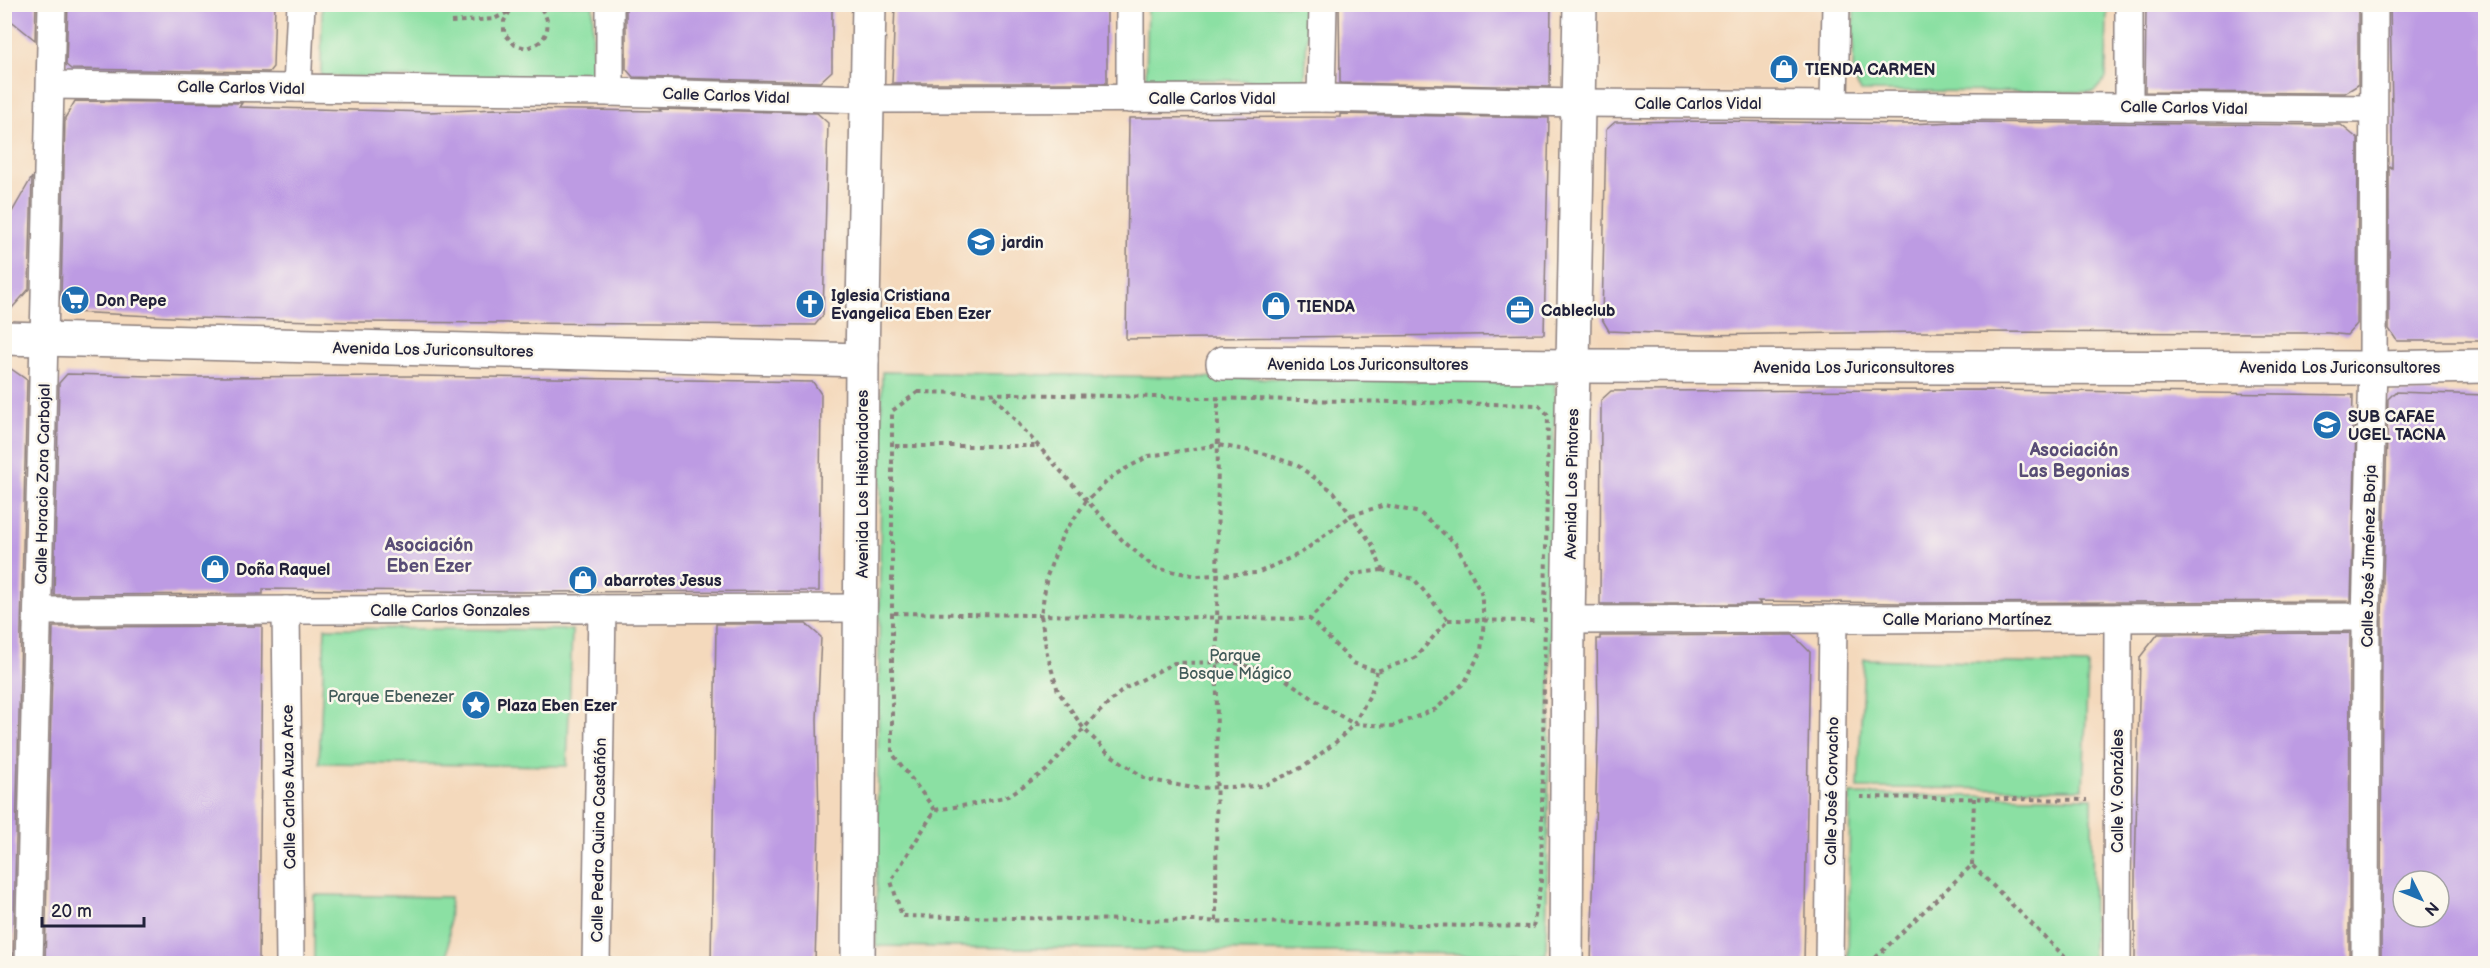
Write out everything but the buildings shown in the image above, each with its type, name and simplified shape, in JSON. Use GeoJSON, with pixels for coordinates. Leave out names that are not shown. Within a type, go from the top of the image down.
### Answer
{"type":"FeatureCollection","features":[{"type":"Feature","properties":{"kind":"street","name":"Calle Horacio Zora Carbajal"},"geometry":{"type":"LineString","coordinates":[[29,963],[52,4]]}},
{"type":"Feature","properties":{"kind":"street"},"geometry":{"type":"LineString","coordinates":[[297,88],[300,4]]}},
{"type":"Feature","properties":{"kind":"street"},"geometry":{"type":"LineString","coordinates":[[610,4],[610,92]]}},
{"type":"Feature","properties":{"kind":"street","name":"Avenida Los Historiadores"},"geometry":{"type":"LineString","coordinates":[[858,963],[877,611],[862,360],[869,4]]}},
{"type":"Feature","properties":{"kind":"street"},"geometry":{"type":"LineString","coordinates":[[1130,4],[1131,99]]}},
{"type":"Feature","properties":{"kind":"street"},"geometry":{"type":"LineString","coordinates":[[1321,98],[1323,4]]}},
{"type":"Feature","properties":{"kind":"street","name":"Avenida Los Pintores"},"geometry":{"type":"LineString","coordinates":[[1566,963],[1556,620],[1574,366],[1580,4]]}},
{"type":"Feature","properties":{"kind":"street"},"geometry":{"type":"LineString","coordinates":[[1834,103],[1836,4]]}},
{"type":"Feature","properties":{"kind":"street"},"geometry":{"type":"LineString","coordinates":[[2128,4],[2129,106]]}},
{"type":"Feature","properties":{"kind":"street","name":"Calle José Jiménez Borja"},"geometry":{"type":"LineString","coordinates":[[2365,963],[2366,617],[2373,368],[2374,4]]}},
{"type":"Feature","properties":{"kind":"street","name":"Calle Carlos Vidal"},"geometry":{"type":"LineString","coordinates":[[51,85],[610,92],[867,99],[1321,98],[1578,103],[1834,103],[2373,109]]}},
{"type":"Feature","properties":{"kind":"street","name":"Avenida Los Juriconsultores"},"geometry":{"type":"LineString","coordinates":[[4,338],[862,360]]}},
{"type":"Feature","properties":{"kind":"street","name":"Avenida Los Juriconsultores"},"geometry":{"type":"LineString","coordinates":[[1223,363],[2373,368],[2486,366]]}},
{"type":"Feature","properties":{"kind":"street","name":"Calle Carlos Gonzales"},"geometry":{"type":"LineString","coordinates":[[38,611],[602,609],[877,611]]}},
{"type":"Feature","properties":{"kind":"street","name":"Calle Pedro Quina Castañón"},"geometry":{"type":"LineString","coordinates":[[596,963],[602,609]]}},
{"type":"Feature","properties":{"kind":"street","name":"Calle Carlos Auza Arce"},"geometry":{"type":"LineString","coordinates":[[286,610],[290,963]]}},
{"type":"Feature","properties":{"kind":"street","name":"Calle Mariano Martínez"},"geometry":{"type":"LineString","coordinates":[[1556,620],[2366,617]]}},
{"type":"Feature","properties":{"kind":"street","name":"Calle V. Gonzáles"},"geometry":{"type":"LineString","coordinates":[[2117,963],[2118,618]]}},
{"type":"Feature","properties":{"kind":"street","name":"Calle José Corvacho"},"geometry":{"type":"LineString","coordinates":[[1829,963],[1833,619]]}},
{"type":"Feature","properties":{"kind":"path"},"geometry":{"type":"LineString","coordinates":[[510,11],[504,21],[504,33],[514,45],[527,48],[541,41],[548,25],[545,13],[536,4]]}},
{"type":"Feature","properties":{"kind":"path"},"geometry":{"type":"LineString","coordinates":[[451,22],[494,19],[523,5]]}},
{"type":"Feature","properties":{"kind":"path"},"geometry":{"type":"LineString","coordinates":[[918,392],[892,411],[892,446],[877,611],[892,753],[935,810]]}},
{"type":"Feature","properties":{"kind":"path"},"geometry":{"type":"LineString","coordinates":[[992,394],[1123,541],[1155,568],[1197,576],[1257,573],[1301,553],[1352,515],[1385,505],[1420,513],[1455,543],[1481,592],[1484,620],[1481,651],[1465,682],[1436,709],[1393,726],[1354,724],[1279,675],[1232,662],[1174,663],[1124,689],[1047,770],[1008,796],[935,810],[891,881],[902,916],[1533,927]]}},
{"type":"Feature","properties":{"kind":"path"},"geometry":{"type":"LineString","coordinates":[[1216,921],[1218,398]]}},
{"type":"Feature","properties":{"kind":"path"},"geometry":{"type":"LineString","coordinates":[[1377,671],[1371,693],[1354,724],[1336,742],[1305,766],[1263,786],[1193,788],[1146,779],[1108,753],[1084,729],[1058,691],[1047,654],[1041,615],[1047,576],[1062,536],[1087,500],[1114,476],[1149,456],[1218,445],[1262,453],[1297,465],[1334,492],[1372,544],[1382,570]]}},
{"type":"Feature","properties":{"kind":"path"},"geometry":{"type":"LineString","coordinates":[[892,446],[1038,446]]}},
{"type":"Feature","properties":{"kind":"path"},"geometry":{"type":"LineString","coordinates":[[1310,619],[1354,574],[1382,570],[1414,579],[1448,620]]}},
{"type":"Feature","properties":{"kind":"path"},"geometry":{"type":"LineString","coordinates":[[877,611],[1310,619],[1353,663],[1377,671],[1414,658],[1448,620],[1556,620]]}},
{"type":"Feature","properties":{"kind":"path"},"geometry":{"type":"LineString","coordinates":[[1852,797],[2090,800]]}},
{"type":"Feature","properties":{"kind":"path"},"geometry":{"type":"LineString","coordinates":[[1869,963],[1972,865],[1974,798]]}},
{"type":"Feature","properties":{"kind":"path"},"geometry":{"type":"LineString","coordinates":[[1972,865],[2072,963]]}},
{"type":"Feature","properties":{"kind":"green space"},"geometry":{"type":"Polygon","coordinates":[[[322,5],[593,5],[592,81],[321,76],[322,5]]]}},
{"type":"Feature","properties":{"kind":"green space"},"geometry":{"type":"Polygon","coordinates":[[[1148,5],[1308,5],[1305,82],[1146,78],[1148,5]]]}},
{"type":"Feature","properties":{"kind":"green space"},"geometry":{"type":"Polygon","coordinates":[[[1854,5],[2107,5],[2106,78],[2094,92],[1861,91],[1853,79],[1854,5]]]}},
{"type":"Feature","properties":{"kind":"green space","name":"Parque Bosque Mágico"},"geometry":{"type":"Polygon","coordinates":[[[882,372],[1555,383],[1546,955],[876,946],[882,372]]]}},
{"type":"Feature","properties":{"kind":"green space","name":"Parque Ebenezer"},"geometry":{"type":"Polygon","coordinates":[[[325,628],[572,630],[567,766],[319,763],[325,628]]]}},
{"type":"Feature","properties":{"kind":"green space"},"geometry":{"type":"Polygon","coordinates":[[[1864,659],[2088,665],[2083,789],[1858,788],[1864,659]]]}},
{"type":"Feature","properties":{"kind":"green space"},"geometry":{"type":"Polygon","coordinates":[[[1850,794],[2092,798],[2093,963],[1848,963],[1850,794]]]}},
{"type":"Feature","properties":{"kind":"green space"},"geometry":{"type":"Polygon","coordinates":[[[314,895],[450,897],[448,963],[314,963],[314,895]]]}},
{"type":"Feature","properties":{"kind":"place","name":"TIENDA CARMEN"},"geometry":{"type":"Point","coordinates":[1784,69]}},
{"type":"Feature","properties":{"kind":"place","name":"jardin"},"geometry":{"type":"Point","coordinates":[981,242]}},
{"type":"Feature","properties":{"kind":"place","name":"Don Pepe"},"geometry":{"type":"Point","coordinates":[75,300]}},
{"type":"Feature","properties":{"kind":"place","name":"Iglesia Cristiana Evangelica Eben Ezer"},"geometry":{"type":"Point","coordinates":[810,304]}},
{"type":"Feature","properties":{"kind":"place","name":"TIENDA"},"geometry":{"type":"Point","coordinates":[1276,306]}},
{"type":"Feature","properties":{"kind":"place","name":"Cableclub"},"geometry":{"type":"Point","coordinates":[1520,310]}},
{"type":"Feature","properties":{"kind":"place","name":"SUB CAFAE UGEL TACNA"},"geometry":{"type":"Point","coordinates":[2327,425]}},
{"type":"Feature","properties":{"kind":"place","name":"Doña Raquel"},"geometry":{"type":"Point","coordinates":[215,569]}},
{"type":"Feature","properties":{"kind":"place","name":"abarrotes Jesus"},"geometry":{"type":"Point","coordinates":[583,580]}},
{"type":"Feature","properties":{"kind":"place","name":"Plaza Eben Ezer"},"geometry":{"type":"Point","coordinates":[476,705]}},
{"type":"Feature","properties":{"kind":"district","name":"Asociación Las Begonias"},"geometry":{"type":"Point","coordinates":[2074,460]}},
{"type":"Feature","properties":{"kind":"district","name":"Asociación Eben Ezer"},"geometry":{"type":"Point","coordinates":[429,555]}}]}
